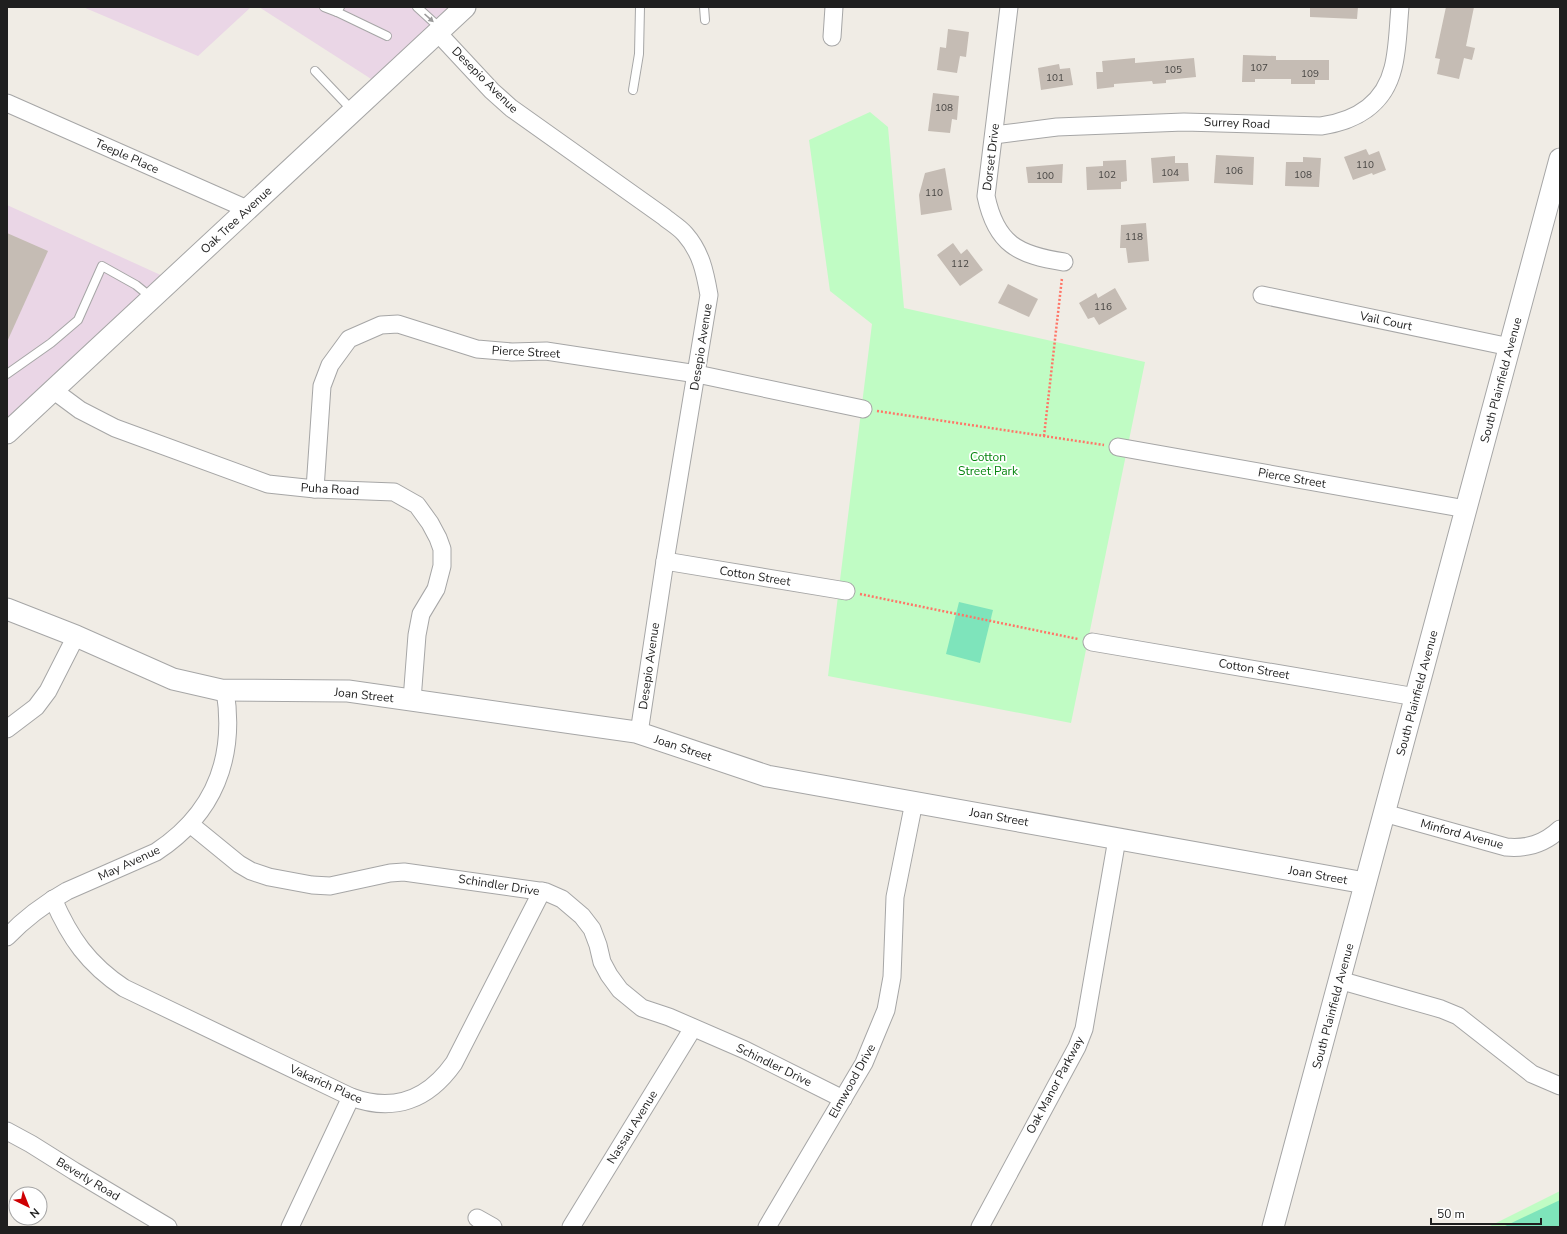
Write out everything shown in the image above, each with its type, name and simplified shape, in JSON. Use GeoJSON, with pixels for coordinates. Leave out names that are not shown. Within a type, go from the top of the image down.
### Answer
{"type":"FeatureCollection","features":[{"type":"Feature","properties":{"kind":"street","name":"Oak Tree Avenue"},"geometry":{"type":"LineString","coordinates":[[7,433],[465,7]]}},
{"type":"Feature","properties":{"kind":"street"},"geometry":{"type":"LineString","coordinates":[[832,37],[834,7]]}},
{"type":"Feature","properties":{"kind":"street","name":"Dorset Drive"},"geometry":{"type":"LineString","coordinates":[[1009,7],[986,196],[989,212],[1004,239],[1016,248],[1028,255],[1064,262]]}},
{"type":"Feature","properties":{"kind":"street","name":"Surrey Road"},"geometry":{"type":"LineString","coordinates":[[994,135],[1057,127],[1184,122],[1321,126],[1338,123],[1367,109],[1378,98],[1387,84],[1393,69],[1396,54],[1400,7]]}},
{"type":"Feature","properties":{"kind":"street","name":"Desepio Avenue"},"geometry":{"type":"LineString","coordinates":[[439,31],[492,91],[511,108],[663,216],[684,234],[699,254],[706,273],[709,295],[665,561],[639,733]]}},
{"type":"Feature","properties":{"kind":"street","name":"Teeple Place"},"geometry":{"type":"LineString","coordinates":[[7,103],[247,209]]}},
{"type":"Feature","properties":{"kind":"street","name":"South Plainfield Avenue"},"geometry":{"type":"LineString","coordinates":[[1273,1227],[1559,169]]}},
{"type":"Feature","properties":{"kind":"street","name":"Vail Court"},"geometry":{"type":"LineString","coordinates":[[1262,295],[1510,347]]}},
{"type":"Feature","properties":{"kind":"street","name":"Pierce Street"},"geometry":{"type":"LineString","coordinates":[[315,489],[322,386],[330,365],[349,338],[381,325],[398,324],[477,349],[512,352],[546,351],[697,374],[863,409]]}},
{"type":"Feature","properties":{"kind":"street","name":"Puha Road"},"geometry":{"type":"LineString","coordinates":[[53,390],[80,410],[97,420],[152,443],[268,484],[315,489],[394,492],[417,505],[430,523],[438,538],[442,549],[442,566],[436,589],[420,614],[416,635],[412,700]]}},
{"type":"Feature","properties":{"kind":"street","name":"Pierce Street"},"geometry":{"type":"LineString","coordinates":[[1118,447],[1466,509]]}},
{"type":"Feature","properties":{"kind":"street","name":"Cotton Street"},"geometry":{"type":"LineString","coordinates":[[665,561],[846,591]]}},
{"type":"Feature","properties":{"kind":"street","name":"Joan Street"},"geometry":{"type":"LineString","coordinates":[[7,609],[76,636],[173,678],[225,690],[348,691],[639,733],[767,776],[1366,883]]}},
{"type":"Feature","properties":{"kind":"street"},"geometry":{"type":"LineString","coordinates":[[7,729],[36,707],[48,691],[76,636]]}},
{"type":"Feature","properties":{"kind":"street","name":"Cotton Street"},"geometry":{"type":"LineString","coordinates":[[1092,642],[1416,697]]}},
{"type":"Feature","properties":{"kind":"street","name":"May Avenue"},"geometry":{"type":"LineString","coordinates":[[7,937],[32,914],[52,899],[156,852],[168,845],[190,824],[209,797],[222,768],[228,738],[228,714],[225,690]]}},
{"type":"Feature","properties":{"kind":"street","name":"Elmwood Drive"},"geometry":{"type":"LineString","coordinates":[[767,1227],[864,1063],[886,1010],[892,977],[895,897],[914,802]]}},
{"type":"Feature","properties":{"kind":"street","name":"Minford Avenue"},"geometry":{"type":"LineString","coordinates":[[1384,813],[1518,848],[1535,845],[1546,841],[1560,829]]}},
{"type":"Feature","properties":{"kind":"street","name":"Schindler Drive"},"geometry":{"type":"LineString","coordinates":[[190,824],[239,864],[251,871],[269,877],[330,886],[390,873],[404,872],[542,891],[562,899],[582,916],[592,929],[602,962],[609,975],[627,997],[651,1012],[669,1017],[745,1050],[843,1099]]}},
{"type":"Feature","properties":{"kind":"street","name":"Oak Manor Parkway"},"geometry":{"type":"LineString","coordinates":[[980,1227],[1077,1047],[1084,1029],[1117,839]]}},
{"type":"Feature","properties":{"kind":"street","name":"Vakarich Place"},"geometry":{"type":"LineString","coordinates":[[52,899],[63,923],[83,953],[109,978],[124,988],[351,1097],[370,1103],[386,1104],[403,1102],[419,1097],[433,1088],[445,1077],[454,1064],[542,891]]}},
{"type":"Feature","properties":{"kind":"street"},"geometry":{"type":"LineString","coordinates":[[1339,980],[1440,1009],[1458,1016],[1532,1074],[1560,1086]]}},
{"type":"Feature","properties":{"kind":"street","name":"Nassau Avenue"},"geometry":{"type":"LineString","coordinates":[[571,1227],[693,1028]]}},
{"type":"Feature","properties":{"kind":"street"},"geometry":{"type":"LineString","coordinates":[[290,1227],[351,1097]]}},
{"type":"Feature","properties":{"kind":"street","name":"Beverly Road"},"geometry":{"type":"LineString","coordinates":[[7,1131],[168,1227]]}},
{"type":"Feature","properties":{"kind":"street"},"geometry":{"type":"LineString","coordinates":[[477,1218],[493,1227]]}},
{"type":"Feature","properties":{"kind":"lane"},"geometry":{"type":"LineString","coordinates":[[324,7],[338,10],[386,36]]}},
{"type":"Feature","properties":{"kind":"lane"},"geometry":{"type":"LineString","coordinates":[[417,7],[439,31]]}},
{"type":"Feature","properties":{"kind":"lane"},"geometry":{"type":"LineString","coordinates":[[633,90],[639,54],[640,7]]}},
{"type":"Feature","properties":{"kind":"lane"},"geometry":{"type":"LineString","coordinates":[[704,7],[705,20]]}},
{"type":"Feature","properties":{"kind":"lane"},"geometry":{"type":"LineString","coordinates":[[315,71],[353,111]]}},
{"type":"Feature","properties":{"kind":"lane"},"geometry":{"type":"LineString","coordinates":[[7,374],[51,343],[78,320],[102,266],[136,285],[152,298]]}},
{"type":"Feature","properties":{"kind":"path"},"geometry":{"type":"LineString","coordinates":[[1044,436],[1064,262]]}},
{"type":"Feature","properties":{"kind":"path"},"geometry":{"type":"LineString","coordinates":[[863,409],[1118,447]]}},
{"type":"Feature","properties":{"kind":"path"},"geometry":{"type":"LineString","coordinates":[[846,591],[1092,642]]}},
{"type":"Feature","properties":{"kind":"shaded area"},"geometry":{"type":"Polygon","coordinates":[[[83,7],[251,7],[198,56],[83,7]]]}},
{"type":"Feature","properties":{"kind":"shaded area"},"geometry":{"type":"Polygon","coordinates":[[[259,7],[464,7],[379,84],[259,7]]]}},
{"type":"Feature","properties":{"kind":"shaded area"},"geometry":{"type":"Polygon","coordinates":[[[7,205],[165,277],[7,423],[7,205]]]}},
{"type":"Feature","properties":{"kind":"green space","name":"Cotton Street Park"},"geometry":{"type":"Polygon","coordinates":[[[870,112],[888,127],[904,308],[1145,362],[1071,723],[828,676],[872,324],[830,291],[809,140],[870,112]]]}},
{"type":"Feature","properties":{"kind":"green space"},"geometry":{"type":"Polygon","coordinates":[[[959,602],[993,610],[980,663],[946,654],[959,602]]]}},
{"type":"Feature","properties":{"kind":"green space"},"geometry":{"type":"Polygon","coordinates":[[[1560,1191],[1560,1227],[1488,1227],[1560,1191]]]}},
{"type":"Feature","properties":{"kind":"green space"},"geometry":{"type":"Polygon","coordinates":[[[1560,1200],[1560,1227],[1503,1227],[1560,1200]]]}},
{"type":"Feature","properties":{"kind":"building"},"geometry":{"type":"Polygon","coordinates":[[[1310,7],[1358,7],[1357,19],[1310,17],[1310,7]]]}},
{"type":"Feature","properties":{"kind":"building"},"geometry":{"type":"Polygon","coordinates":[[[1446,7],[1474,7],[1466,46],[1475,48],[1472,60],[1464,58],[1459,79],[1437,74],[1440,59],[1435,58],[1446,7]]]}},
{"type":"Feature","properties":{"kind":"building"},"geometry":{"type":"Polygon","coordinates":[[[948,29],[969,32],[966,57],[960,56],[957,73],[937,70],[940,47],[946,48],[948,29]]]}},
{"type":"Feature","properties":{"kind":"building"},"geometry":{"type":"Polygon","coordinates":[[[1243,55],[1276,56],[1276,60],[1329,60],[1329,80],[1315,80],[1315,84],[1291,84],[1291,79],[1255,79],[1255,82],[1242,82],[1243,55]]]}},
{"type":"Feature","properties":{"kind":"building"},"geometry":{"type":"Polygon","coordinates":[[[1135,58],[1135,63],[1194,58],[1196,77],[1166,80],[1166,83],[1153,84],[1152,81],[1114,84],[1114,87],[1097,89],[1096,72],[1103,72],[1102,61],[1135,58]]]}},
{"type":"Feature","properties":{"kind":"building"},"geometry":{"type":"Polygon","coordinates":[[[1059,64],[1060,69],[1070,68],[1073,85],[1041,90],[1038,68],[1059,64]]]}},
{"type":"Feature","properties":{"kind":"building"},"geometry":{"type":"Polygon","coordinates":[[[933,93],[959,96],[957,120],[952,119],[950,133],[928,131],[933,93]]]}},
{"type":"Feature","properties":{"kind":"building"},"geometry":{"type":"Polygon","coordinates":[[[1366,149],[1369,155],[1379,151],[1386,170],[1353,180],[1344,157],[1366,149]]]}},
{"type":"Feature","properties":{"kind":"building"},"geometry":{"type":"Polygon","coordinates":[[[1216,155],[1254,157],[1253,185],[1214,183],[1216,155]]]}},
{"type":"Feature","properties":{"kind":"building"},"geometry":{"type":"Polygon","coordinates":[[[1175,156],[1175,163],[1188,163],[1189,181],[1153,183],[1151,158],[1175,156]]]}},
{"type":"Feature","properties":{"kind":"building"},"geometry":{"type":"Polygon","coordinates":[[[1303,157],[1321,158],[1319,187],[1285,186],[1286,162],[1303,162],[1303,157]]]}},
{"type":"Feature","properties":{"kind":"building"},"geometry":{"type":"Polygon","coordinates":[[[1126,160],[1127,181],[1121,182],[1121,189],[1087,190],[1086,167],[1103,166],[1103,161],[1126,160]]]}},
{"type":"Feature","properties":{"kind":"building"},"geometry":{"type":"Polygon","coordinates":[[[1063,164],[1062,183],[1028,183],[1026,167],[1063,164]]]}},
{"type":"Feature","properties":{"kind":"building"},"geometry":{"type":"Polygon","coordinates":[[[945,168],[952,210],[921,215],[919,195],[925,173],[945,168]]]}},
{"type":"Feature","properties":{"kind":"building"},"geometry":{"type":"Polygon","coordinates":[[[1146,223],[1149,261],[1128,263],[1126,248],[1120,248],[1121,225],[1146,223]]]}},
{"type":"Feature","properties":{"kind":"building"},"geometry":{"type":"Polygon","coordinates":[[[7,233],[48,251],[7,342],[7,233]]]}},
{"type":"Feature","properties":{"kind":"building"},"geometry":{"type":"Polygon","coordinates":[[[953,243],[961,254],[967,249],[983,270],[960,286],[937,255],[953,243]]]}},
{"type":"Feature","properties":{"kind":"building"},"geometry":{"type":"Polygon","coordinates":[[[1008,284],[1038,299],[1029,317],[998,303],[1008,284]]]}},
{"type":"Feature","properties":{"kind":"building"},"geometry":{"type":"Polygon","coordinates":[[[1115,288],[1127,309],[1099,325],[1094,317],[1088,319],[1079,303],[1096,293],[1098,298],[1115,288]]]}}]}
